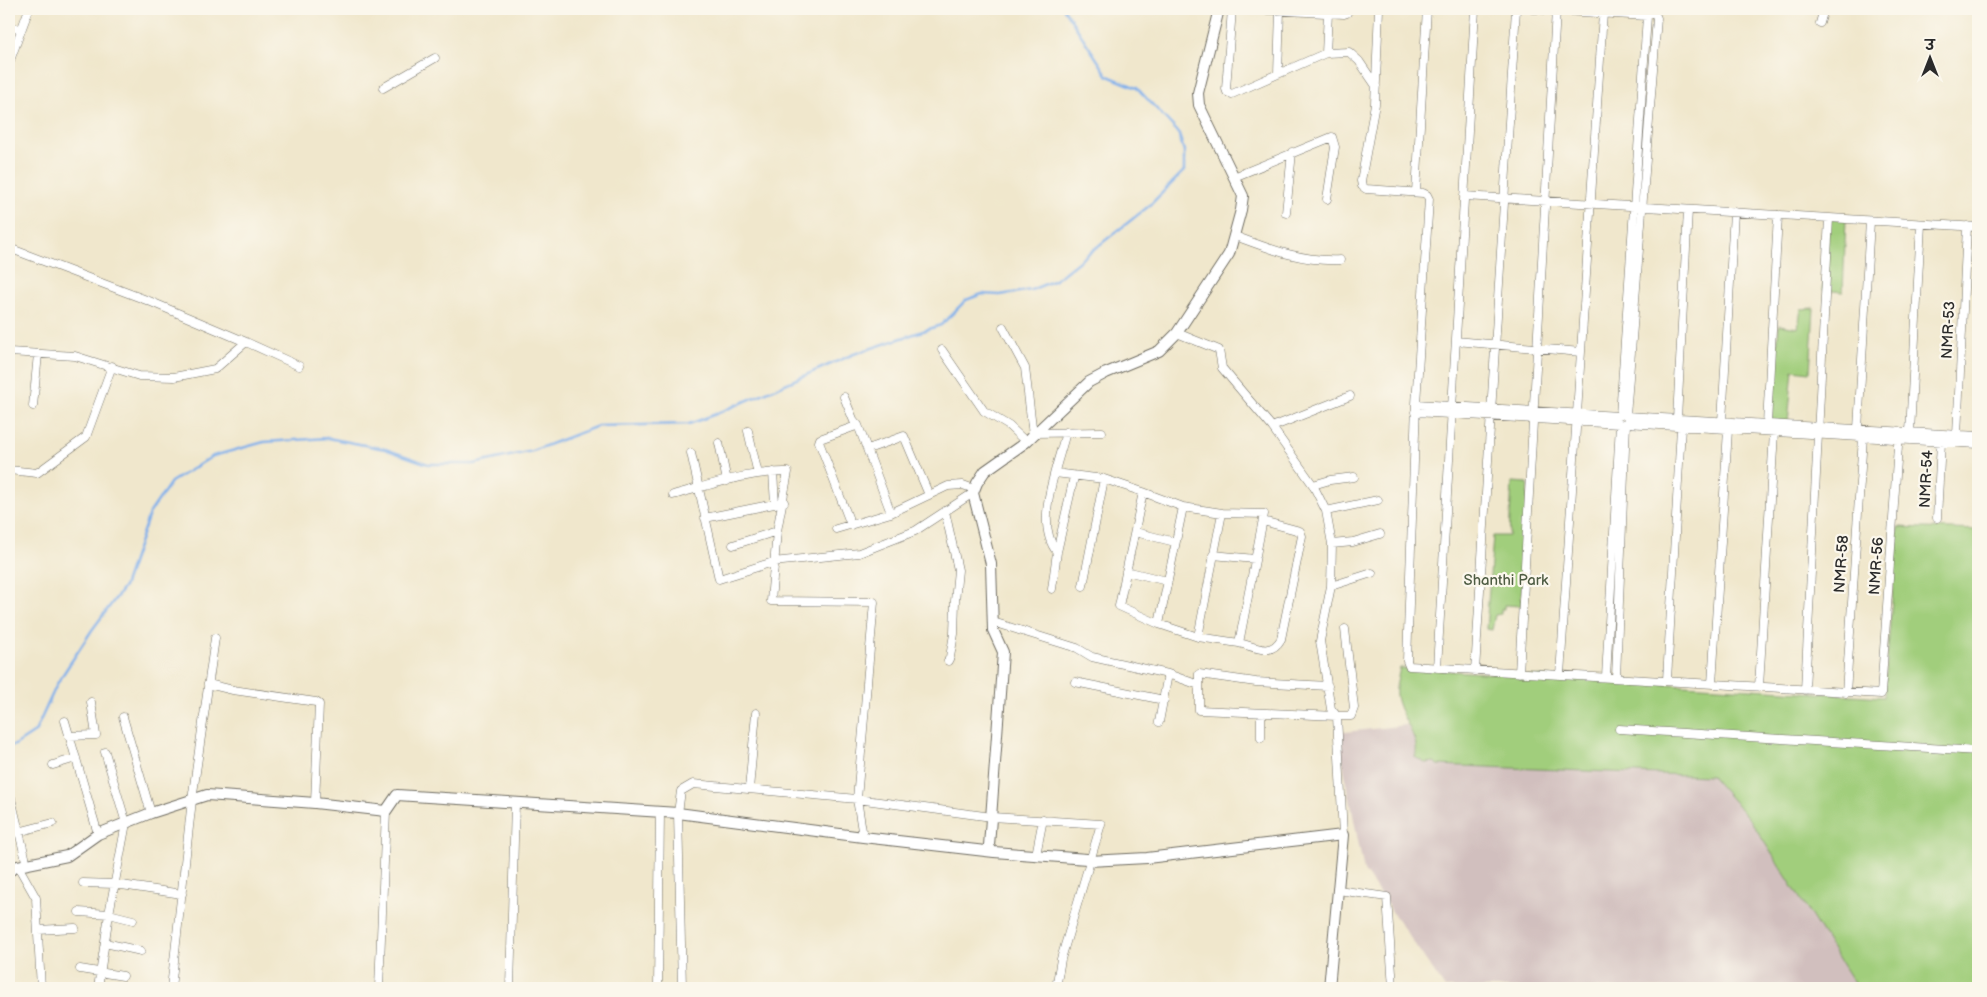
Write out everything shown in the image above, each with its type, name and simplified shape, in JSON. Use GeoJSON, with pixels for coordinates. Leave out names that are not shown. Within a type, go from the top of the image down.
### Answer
{"type":"FeatureCollection","features":[{"type":"Feature","properties":{"kind":"street"},"geometry":{"type":"LineString","coordinates":[[9,62],[29,9]]}},
{"type":"Feature","properties":{"kind":"street"},"geometry":{"type":"LineString","coordinates":[[691,453],[719,579],[773,562],[859,553],[915,531],[973,491],[985,471],[1031,436],[1089,382],[1106,372],[1159,351],[1177,333],[1229,254],[1235,236],[1243,196],[1199,105],[1199,85],[1206,66],[1219,9]]}},
{"type":"Feature","properties":{"kind":"street"},"geometry":{"type":"LineString","coordinates":[[1232,9],[1227,92],[1232,94],[1326,53],[1349,52],[1359,61],[1376,86]]}},
{"type":"Feature","properties":{"kind":"street"},"geometry":{"type":"LineString","coordinates":[[1251,9],[1344,14],[1347,13],[1348,9]]}},
{"type":"Feature","properties":{"kind":"street"},"geometry":{"type":"LineString","coordinates":[[1379,9],[1375,104],[1361,181],[1362,186],[1366,189],[1416,192],[1427,195],[1429,199],[1415,408],[1407,661],[1409,666],[1414,668],[1518,674],[1667,680],[1846,693]]}},
{"type":"Feature","properties":{"kind":"street"},"geometry":{"type":"LineString","coordinates":[[1416,192],[1427,9]]}},
{"type":"Feature","properties":{"kind":"street"},"geometry":{"type":"LineString","coordinates":[[1437,668],[1475,9]]}},
{"type":"Feature","properties":{"kind":"street"},"geometry":{"type":"LineString","coordinates":[[1475,671],[1516,9]]}},
{"type":"Feature","properties":{"kind":"street"},"geometry":{"type":"LineString","coordinates":[[1532,9],[1603,13],[1651,12],[1657,18],[1638,207],[1622,419],[1606,677]]}},
{"type":"Feature","properties":{"kind":"street"},"geometry":{"type":"LineString","coordinates":[[1820,23],[1824,9]]}},
{"type":"Feature","properties":{"kind":"street"},"geometry":{"type":"LineString","coordinates":[[1278,74],[1280,10]]}},
{"type":"Feature","properties":{"kind":"street"},"geometry":{"type":"LineString","coordinates":[[1518,674],[1556,10]]}},
{"type":"Feature","properties":{"kind":"street"},"geometry":{"type":"LineString","coordinates":[[1326,53],[1328,13]]}},
{"type":"Feature","properties":{"kind":"street"},"geometry":{"type":"LineString","coordinates":[[1560,675],[1603,13]]}},
{"type":"Feature","properties":{"kind":"street"},"geometry":{"type":"LineString","coordinates":[[9,25],[20,30]]}},
{"type":"Feature","properties":{"kind":"street"},"geometry":{"type":"LineString","coordinates":[[383,88],[435,58]]}},
{"type":"Feature","properties":{"kind":"street"},"geometry":{"type":"LineString","coordinates":[[1234,177],[1332,136],[1334,147],[1327,199]]}},
{"type":"Feature","properties":{"kind":"street"},"geometry":{"type":"LineString","coordinates":[[1286,213],[1292,152]]}},
{"type":"Feature","properties":{"kind":"street"},"geometry":{"type":"LineString","coordinates":[[1464,196],[1978,227]]}},
{"type":"Feature","properties":{"kind":"street"},"geometry":{"type":"LineString","coordinates":[[1677,419],[1688,210]]}},
{"type":"Feature","properties":{"kind":"street"},"geometry":{"type":"LineString","coordinates":[[1722,422],[1734,212]]}},
{"type":"Feature","properties":{"kind":"street"},"geometry":{"type":"LineString","coordinates":[[1767,424],[1778,215]]}},
{"type":"Feature","properties":{"kind":"street"},"geometry":{"type":"LineString","coordinates":[[1805,690],[1828,218]]}},
{"type":"Feature","properties":{"kind":"street"},"geometry":{"type":"LineString","coordinates":[[1858,429],[1870,221]]}},
{"type":"Feature","properties":{"kind":"street"},"geometry":{"type":"LineString","coordinates":[[1910,432],[1921,224]]}},
{"type":"Feature","properties":{"kind":"street","name":"NMR-53"},"geometry":{"type":"LineString","coordinates":[[1957,435],[1967,226]]}},
{"type":"Feature","properties":{"kind":"street"},"geometry":{"type":"LineString","coordinates":[[1235,236],[1294,257],[1321,261],[1340,260]]}},
{"type":"Feature","properties":{"kind":"street"},"geometry":{"type":"LineString","coordinates":[[9,248],[149,301],[299,366]]}},
{"type":"Feature","properties":{"kind":"street"},"geometry":{"type":"LineString","coordinates":[[1003,326],[1026,372],[1031,436]]}},
{"type":"Feature","properties":{"kind":"street"},"geometry":{"type":"LineString","coordinates":[[1177,333],[1219,350],[1222,368],[1272,427],[1313,485],[1326,511],[1332,544],[1331,586],[1320,641],[1331,709],[1336,716],[1343,834],[1329,988]]}},
{"type":"Feature","properties":{"kind":"street"},"geometry":{"type":"LineString","coordinates":[[1456,341],[1581,352]]}},
{"type":"Feature","properties":{"kind":"street"},"geometry":{"type":"LineString","coordinates":[[9,352],[74,356],[112,366],[139,376],[174,377],[215,369],[246,342]]}},
{"type":"Feature","properties":{"kind":"street"},"geometry":{"type":"LineString","coordinates":[[942,350],[984,411],[1010,426],[1031,436],[1066,432],[1102,432]]}},
{"type":"Feature","properties":{"kind":"street"},"geometry":{"type":"LineString","coordinates":[[33,406],[38,354]]}},
{"type":"Feature","properties":{"kind":"street"},"geometry":{"type":"LineString","coordinates":[[9,470],[37,473],[86,437],[112,366]]}},
{"type":"Feature","properties":{"kind":"street"},"geometry":{"type":"LineString","coordinates":[[1272,427],[1350,396]]}},
{"type":"Feature","properties":{"kind":"street"},"geometry":{"type":"LineString","coordinates":[[844,397],[868,449],[891,513]]}},
{"type":"Feature","properties":{"kind":"street"},"geometry":{"type":"LineString","coordinates":[[1415,408],[1576,417],[1677,419],[1767,424],[1863,437],[1899,435],[1910,432],[1978,436]]}},
{"type":"Feature","properties":{"kind":"street"},"geometry":{"type":"LineString","coordinates":[[1622,419],[1681,427],[1774,432],[1858,429],[1941,442],[1978,444]]}},
{"type":"Feature","properties":{"kind":"street"},"geometry":{"type":"LineString","coordinates":[[1616,678],[1622,419]]}},
{"type":"Feature","properties":{"kind":"street"},"geometry":{"type":"LineString","coordinates":[[851,525],[819,442],[820,439],[856,426]]}},
{"type":"Feature","properties":{"kind":"street"},"geometry":{"type":"LineString","coordinates":[[1667,680],[1681,427]]}},
{"type":"Feature","properties":{"kind":"street"},"geometry":{"type":"LineString","coordinates":[[1712,684],[1728,430]]}},
{"type":"Feature","properties":{"kind":"street"},"geometry":{"type":"LineString","coordinates":[[748,431],[758,474]]}},
{"type":"Feature","properties":{"kind":"street"},"geometry":{"type":"LineString","coordinates":[[1057,552],[1051,544],[1046,513],[1066,432]]}},
{"type":"Feature","properties":{"kind":"street"},"geometry":{"type":"LineString","coordinates":[[1759,687],[1774,432]]}},
{"type":"Feature","properties":{"kind":"street","name":"NMR-56"},"geometry":{"type":"LineString","coordinates":[[1846,693],[1881,694],[1899,435]]}},
{"type":"Feature","properties":{"kind":"street"},"geometry":{"type":"LineString","coordinates":[[868,449],[904,436],[930,495]]}},
{"type":"Feature","properties":{"kind":"street","name":"NMR-58"},"geometry":{"type":"LineString","coordinates":[[1846,693],[1863,437]]}},
{"type":"Feature","properties":{"kind":"street","name":"NMR-54"},"geometry":{"type":"LineString","coordinates":[[1937,518],[1941,442]]}},
{"type":"Feature","properties":{"kind":"street"},"geometry":{"type":"LineString","coordinates":[[719,443],[727,481]]}},
{"type":"Feature","properties":{"kind":"street"},"geometry":{"type":"LineString","coordinates":[[773,472],[776,504]]}},
{"type":"Feature","properties":{"kind":"street"},"geometry":{"type":"LineString","coordinates":[[673,495],[758,474],[788,472],[784,502],[777,531],[771,601],[874,602],[857,800],[863,838]]}},
{"type":"Feature","properties":{"kind":"street"},"geometry":{"type":"LineString","coordinates":[[1055,473],[1104,480],[1183,506],[1222,513],[1264,514],[1239,643]]}},
{"type":"Feature","properties":{"kind":"street"},"geometry":{"type":"LineString","coordinates":[[1052,589],[1057,552],[1074,477]]}},
{"type":"Feature","properties":{"kind":"street"},"geometry":{"type":"LineString","coordinates":[[1313,485],[1330,480],[1354,477]]}},
{"type":"Feature","properties":{"kind":"street"},"geometry":{"type":"LineString","coordinates":[[1083,586],[1104,480]]}},
{"type":"Feature","properties":{"kind":"street"},"geometry":{"type":"LineString","coordinates":[[836,529],[891,513],[948,486],[963,485],[973,491],[992,564],[993,630],[1003,652],[990,850]]}},
{"type":"Feature","properties":{"kind":"street"},"geometry":{"type":"LineString","coordinates":[[1143,492],[1119,606],[1159,624],[1198,637],[1269,650],[1276,647],[1281,639],[1302,536],[1300,531],[1294,528],[1263,521]]}},
{"type":"Feature","properties":{"kind":"street"},"geometry":{"type":"LineString","coordinates":[[1326,511],[1378,500]]}},
{"type":"Feature","properties":{"kind":"street"},"geometry":{"type":"LineString","coordinates":[[705,518],[784,502]]}},
{"type":"Feature","properties":{"kind":"street"},"geometry":{"type":"LineString","coordinates":[[1159,624],[1183,506]]}},
{"type":"Feature","properties":{"kind":"street"},"geometry":{"type":"LineString","coordinates":[[945,511],[958,570],[954,634],[948,660]]}},
{"type":"Feature","properties":{"kind":"street"},"geometry":{"type":"LineString","coordinates":[[1198,637],[1222,513]]}},
{"type":"Feature","properties":{"kind":"street"},"geometry":{"type":"LineString","coordinates":[[733,544],[777,531]]}},
{"type":"Feature","properties":{"kind":"street"},"geometry":{"type":"LineString","coordinates":[[1135,532],[1175,542]]}},
{"type":"Feature","properties":{"kind":"street"},"geometry":{"type":"LineString","coordinates":[[1332,544],[1352,542],[1380,534]]}},
{"type":"Feature","properties":{"kind":"street"},"geometry":{"type":"LineString","coordinates":[[1213,555],[1255,559]]}},
{"type":"Feature","properties":{"kind":"street"},"geometry":{"type":"LineString","coordinates":[[1126,571],[1167,581]]}},
{"type":"Feature","properties":{"kind":"street"},"geometry":{"type":"LineString","coordinates":[[1331,586],[1372,573]]}},
{"type":"Feature","properties":{"kind":"street"},"geometry":{"type":"LineString","coordinates":[[993,622],[1077,648],[1092,657],[1168,674],[1199,685]]}},
{"type":"Feature","properties":{"kind":"street"},"geometry":{"type":"LineString","coordinates":[[1328,686],[1256,682],[1199,674],[1199,710],[1351,716],[1354,708],[1345,629]]}},
{"type":"Feature","properties":{"kind":"street"},"geometry":{"type":"LineString","coordinates":[[171,988],[192,800],[215,638]]}},
{"type":"Feature","properties":{"kind":"street"},"geometry":{"type":"LineString","coordinates":[[1158,722],[1168,674]]}},
{"type":"Feature","properties":{"kind":"street"},"geometry":{"type":"LineString","coordinates":[[1075,682],[1164,700]]}},
{"type":"Feature","properties":{"kind":"street"},"geometry":{"type":"LineString","coordinates":[[208,684],[233,690],[317,702],[319,706],[315,803]]}},
{"type":"Feature","properties":{"kind":"street"},"geometry":{"type":"LineString","coordinates":[[69,736],[96,735],[91,702]]}},
{"type":"Feature","properties":{"kind":"street"},"geometry":{"type":"LineString","coordinates":[[748,788],[756,713]]}},
{"type":"Feature","properties":{"kind":"street"},"geometry":{"type":"LineString","coordinates":[[1261,713],[1261,738]]}},
{"type":"Feature","properties":{"kind":"street"},"geometry":{"type":"LineString","coordinates":[[123,716],[151,813]]}},
{"type":"Feature","properties":{"kind":"street"},"geometry":{"type":"LineString","coordinates":[[65,721],[98,834]]}},
{"type":"Feature","properties":{"kind":"street"},"geometry":{"type":"LineString","coordinates":[[1619,729],[1978,751]]}},
{"type":"Feature","properties":{"kind":"street"},"geometry":{"type":"LineString","coordinates":[[98,988],[109,914],[126,823],[104,752]]}},
{"type":"Feature","properties":{"kind":"street"},"geometry":{"type":"LineString","coordinates":[[53,764],[76,758]]}},
{"type":"Feature","properties":{"kind":"street"},"geometry":{"type":"LineString","coordinates":[[682,988],[678,813],[681,791],[693,784],[857,800],[992,817],[1101,824],[1060,959],[1056,988]]}},
{"type":"Feature","properties":{"kind":"street"},"geometry":{"type":"LineString","coordinates":[[9,790],[18,831],[18,867],[36,898],[41,988]]}},
{"type":"Feature","properties":{"kind":"street"},"geometry":{"type":"LineString","coordinates":[[18,867],[67,856],[98,834],[151,813],[208,795],[315,803],[386,811]]}},
{"type":"Feature","properties":{"kind":"street"},"geometry":{"type":"LineString","coordinates":[[379,988],[386,811],[397,795],[678,813],[863,838],[990,850],[994,852],[1086,859],[1089,861],[1147,858],[1343,834]]}},
{"type":"Feature","properties":{"kind":"street"},"geometry":{"type":"LineString","coordinates":[[510,988],[515,803]]}},
{"type":"Feature","properties":{"kind":"street"},"geometry":{"type":"LineString","coordinates":[[658,988],[660,812]]}},
{"type":"Feature","properties":{"kind":"street"},"geometry":{"type":"LineString","coordinates":[[1036,855],[1043,819]]}},
{"type":"Feature","properties":{"kind":"street"},"geometry":{"type":"LineString","coordinates":[[9,832],[53,823]]}},
{"type":"Feature","properties":{"kind":"street"},"geometry":{"type":"LineString","coordinates":[[83,883],[115,884],[182,894]]}},
{"type":"Feature","properties":{"kind":"street"},"geometry":{"type":"LineString","coordinates":[[1338,890],[1388,896],[1393,988]]}},
{"type":"Feature","properties":{"kind":"street"},"geometry":{"type":"LineString","coordinates":[[79,912],[109,914],[133,920]]}},
{"type":"Feature","properties":{"kind":"street"},"geometry":{"type":"LineString","coordinates":[[38,930],[74,928]]}},
{"type":"Feature","properties":{"kind":"street"},"geometry":{"type":"LineString","coordinates":[[105,943],[141,951]]}},
{"type":"Feature","properties":{"kind":"street"},"geometry":{"type":"LineString","coordinates":[[80,969],[123,976]]}},
{"type":"Feature","properties":{"kind":"shaded area"},"geometry":{"type":"Polygon","coordinates":[[[1407,725],[1415,740],[1417,751],[1425,763],[1711,776],[1751,821],[1857,988],[1445,988],[1364,871],[1337,733],[1407,725]]]}},
{"type":"Feature","properties":{"kind":"green space"},"geometry":{"type":"Polygon","coordinates":[[[1829,218],[1846,219],[1843,292],[1823,290],[1829,218]]]}},
{"type":"Feature","properties":{"kind":"green space"},"geometry":{"type":"Polygon","coordinates":[[[1814,308],[1810,372],[1793,370],[1788,422],[1771,421],[1779,325],[1798,328],[1801,309],[1814,308]]]}},
{"type":"Feature","properties":{"kind":"green space","name":"Shanthi Park"},"geometry":{"type":"Polygon","coordinates":[[[1512,482],[1528,483],[1521,606],[1504,605],[1504,609],[1501,609],[1501,614],[1495,615],[1492,630],[1486,629],[1493,536],[1509,536],[1512,482]]]}},
{"type":"Feature","properties":{"kind":"green space"},"geometry":{"type":"Polygon","coordinates":[[[1898,527],[1978,530],[1978,988],[1857,988],[1751,821],[1711,776],[1437,765],[1435,762],[1425,763],[1415,757],[1416,750],[1413,735],[1401,711],[1396,695],[1400,668],[1884,697],[1898,527]]]}},
{"type":"Feature","properties":{"kind":"waterway"},"geometry":{"type":"LineString","coordinates":[[9,746],[15,745],[35,732],[58,682],[92,630],[124,587],[149,514],[171,482],[213,456],[264,442],[328,438],[385,449],[428,464],[474,464],[532,451],[598,426],[689,424],[854,354],[941,325],[966,300],[982,294],[1000,295],[1031,290],[1055,280],[1149,206],[1184,171],[1184,151],[1178,132],[1137,88],[1108,76],[1064,9]]}}]}
